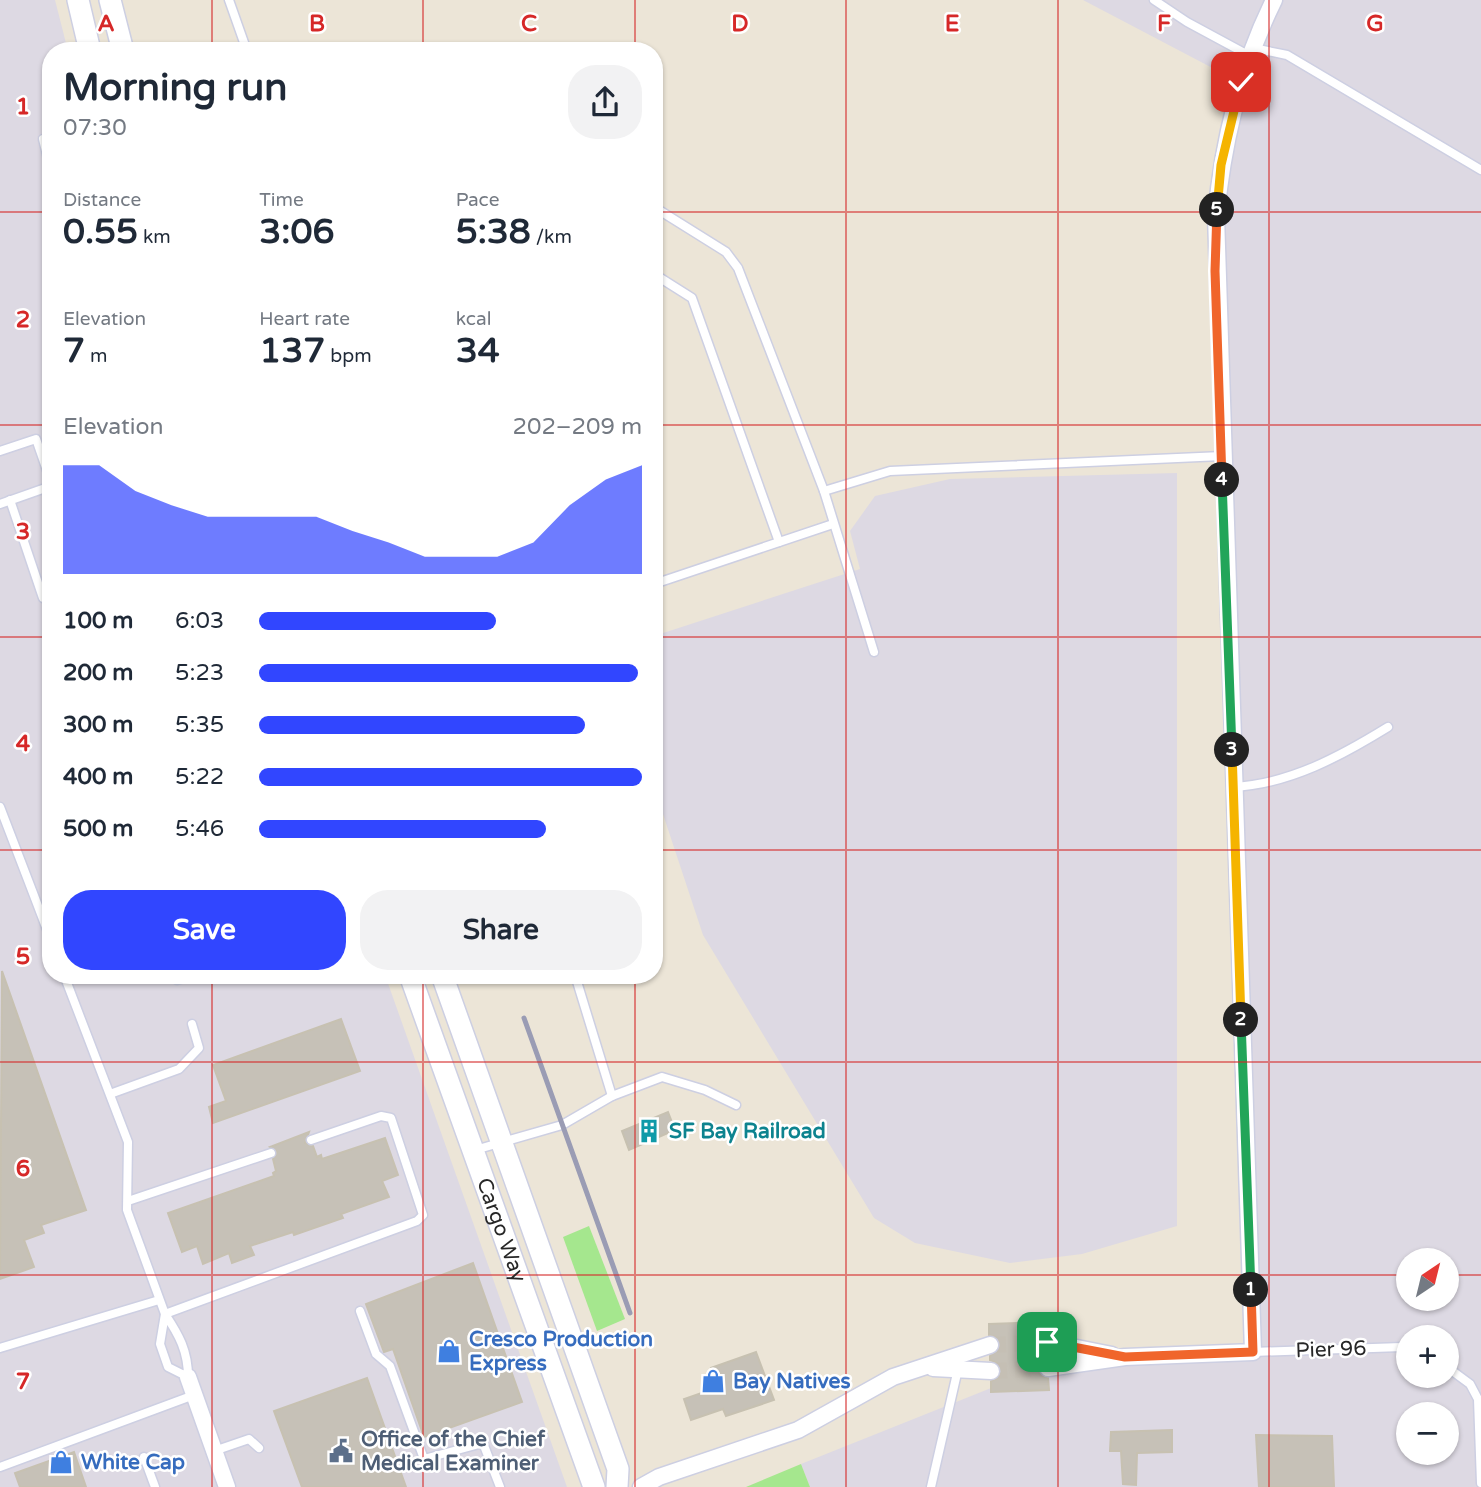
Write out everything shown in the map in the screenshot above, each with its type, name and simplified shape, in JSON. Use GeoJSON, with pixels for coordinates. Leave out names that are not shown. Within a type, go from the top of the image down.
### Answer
{"type":"FeatureCollection","features":[{"type":"Feature","properties":{"kind":"main road"},"geometry":{"type":"LineString","coordinates":[[78,0],[88,42]]}},
{"type":"Feature","properties":{"kind":"main road"},"geometry":{"type":"LineString","coordinates":[[110,0],[121,42]]}},
{"type":"Feature","properties":{"kind":"main road","name":"Cargo Way"},"geometry":{"type":"LineString","coordinates":[[413,984],[594,1487]]}},
{"type":"Feature","properties":{"kind":"main road","name":"Cargo Way"},"geometry":{"type":"LineString","coordinates":[[445,984],[618,1469],[617,1487]]}},
{"type":"Feature","properties":{"kind":"street"},"geometry":{"type":"LineString","coordinates":[[1048,1368],[1125,1357],[1253,1352],[1216,216],[1231,116],[1251,52],[1274,0]]}},
{"type":"Feature","properties":{"kind":"street"},"geometry":{"type":"LineString","coordinates":[[1047,1342],[1125,1357]]}},
{"type":"Feature","properties":{"kind":"street"},"geometry":{"type":"LineString","coordinates":[[641,1487],[659,1477],[798,1430],[893,1377],[990,1345]]}},
{"type":"Feature","properties":{"kind":"street"},"geometry":{"type":"LineString","coordinates":[[924,1367],[990,1371]]}},
{"type":"Feature","properties":{"kind":"street"},"geometry":{"type":"LineString","coordinates":[[188,1377],[227,1487]]}},
{"type":"Feature","properties":{"kind":"lane"},"geometry":{"type":"LineString","coordinates":[[229,0],[244,42]]}},
{"type":"Feature","properties":{"kind":"lane"},"geometry":{"type":"LineString","coordinates":[[1154,0],[1197,28],[1251,52],[1287,55],[1481,170]]}},
{"type":"Feature","properties":{"kind":"lane"},"geometry":{"type":"LineString","coordinates":[[663,213],[726,252],[738,268],[824,491],[874,652]]}},
{"type":"Feature","properties":{"kind":"lane"},"geometry":{"type":"LineString","coordinates":[[663,280],[692,298],[779,542]]}},
{"type":"Feature","properties":{"kind":"lane"},"geometry":{"type":"LineString","coordinates":[[0,451],[36,439],[42,457]]}},
{"type":"Feature","properties":{"kind":"lane"},"geometry":{"type":"LineString","coordinates":[[824,491],[902,470],[1222,456]]}},
{"type":"Feature","properties":{"kind":"lane"},"geometry":{"type":"LineString","coordinates":[[0,504],[42,488]]}},
{"type":"Feature","properties":{"kind":"lane"},"geometry":{"type":"LineString","coordinates":[[10,500],[42,595]]}},
{"type":"Feature","properties":{"kind":"lane"},"geometry":{"type":"LineString","coordinates":[[663,581],[833,524]]}},
{"type":"Feature","properties":{"kind":"lane"},"geometry":{"type":"LineString","coordinates":[[1233,787],[1264,785],[1342,755],[1388,727]]}},
{"type":"Feature","properties":{"kind":"lane"},"geometry":{"type":"LineString","coordinates":[[0,807],[42,917]]}},
{"type":"Feature","properties":{"kind":"lane"},"geometry":{"type":"LineString","coordinates":[[67,984],[128,1142],[127,1210],[159,1300],[180,1337],[188,1358],[188,1377],[168,1367],[160,1344],[165,1314]]}},
{"type":"Feature","properties":{"kind":"lane"},"geometry":{"type":"LineString","coordinates":[[578,984],[612,1096]]}},
{"type":"Feature","properties":{"kind":"lane"},"geometry":{"type":"LineString","coordinates":[[110,1094],[179,1069],[199,1048],[192,1024]]}},
{"type":"Feature","properties":{"kind":"lane"},"geometry":{"type":"LineString","coordinates":[[472,1151],[562,1125],[612,1096],[662,1077],[705,1090],[736,1105]]}},
{"type":"Feature","properties":{"kind":"lane"},"geometry":{"type":"LineString","coordinates":[[165,1314],[417,1221],[423,1215],[391,1118],[381,1116],[311,1140]]}},
{"type":"Feature","properties":{"kind":"lane"},"geometry":{"type":"LineString","coordinates":[[128,1201],[271,1153]]}},
{"type":"Feature","properties":{"kind":"lane"},"geometry":{"type":"LineString","coordinates":[[0,1348],[159,1300]]}},
{"type":"Feature","properties":{"kind":"lane"},"geometry":{"type":"LineString","coordinates":[[360,1311],[376,1354],[390,1366],[424,1459],[483,1443],[500,1487]]}},
{"type":"Feature","properties":{"kind":"lane","name":"Pier 96"},"geometry":{"type":"LineString","coordinates":[[1253,1352],[1396,1347]]}},
{"type":"Feature","properties":{"kind":"lane"},"geometry":{"type":"LineString","coordinates":[[931,1487],[958,1369]]}},
{"type":"Feature","properties":{"kind":"lane"},"geometry":{"type":"LineString","coordinates":[[1459,1376],[1470,1384],[1478,1399],[1481,1483]]}},
{"type":"Feature","properties":{"kind":"lane"},"geometry":{"type":"LineString","coordinates":[[0,1467],[194,1395]]}},
{"type":"Feature","properties":{"kind":"lane"},"geometry":{"type":"LineString","coordinates":[[214,1451],[249,1440],[259,1448]]}},
{"type":"Feature","properties":{"kind":"lane"},"geometry":{"type":"LineString","coordinates":[[144,1457],[155,1487]]}},
{"type":"Feature","properties":{"kind":"shaded area"},"geometry":{"type":"Polygon","coordinates":[[[0,0],[55,0],[66,42],[42,42],[42,984],[388,984],[567,1487],[0,1487],[0,0]]]}},
{"type":"Feature","properties":{"kind":"shaded area"},"geometry":{"type":"Polygon","coordinates":[[[1083,0],[1481,0],[1481,1487],[810,1487],[801,1464],[1076,1354],[1253,1352],[1220,176],[1241,83],[1083,0]]]}},
{"type":"Feature","properties":{"kind":"shaded area"},"geometry":{"type":"Polygon","coordinates":[[[1177,473],[1177,1226],[1082,1254],[1010,1263],[915,1243],[874,1218],[703,935],[663,814],[663,633],[860,569],[850,531],[875,496],[950,479],[1177,473]]]}},
{"type":"Feature","properties":{"kind":"green space"},"geometry":{"type":"Polygon","coordinates":[[[589,1226],[625,1319],[597,1331],[563,1237],[589,1226]]]}},
{"type":"Feature","properties":{"kind":"green space"},"geometry":{"type":"Polygon","coordinates":[[[801,1464],[810,1487],[746,1487],[801,1464]]]}},
{"type":"Feature","properties":{"kind":"building"},"geometry":{"type":"Polygon","coordinates":[[[2,971],[86,1210],[41,1225],[44,1233],[24,1240],[34,1267],[0,1279],[2,971]]]}},
{"type":"Feature","properties":{"kind":"building"},"geometry":{"type":"Polygon","coordinates":[[[341,1019],[360,1071],[213,1123],[209,1107],[226,1101],[213,1065],[341,1019]]]}},
{"type":"Feature","properties":{"kind":"building","name":"SF Bay Railroad"},"geometry":{"type":"Polygon","coordinates":[[[668,1112],[675,1130],[629,1150],[622,1131],[668,1112]]]}},
{"type":"Feature","properties":{"kind":"building"},"geometry":{"type":"Polygon","coordinates":[[[309,1132],[305,1143],[313,1146],[317,1157],[321,1155],[322,1159],[385,1138],[398,1175],[382,1181],[389,1197],[341,1214],[343,1218],[294,1235],[293,1232],[250,1246],[254,1255],[232,1263],[229,1253],[203,1264],[197,1246],[182,1252],[168,1213],[274,1176],[276,1171],[273,1159],[277,1152],[270,1147],[309,1132]]]}},
{"type":"Feature","properties":{"kind":"building","name":"Cresco Production Express"},"geometry":{"type":"Polygon","coordinates":[[[473,1263],[522,1402],[424,1437],[393,1349],[384,1352],[366,1304],[473,1263]]]}},
{"type":"Feature","properties":{"kind":"building"},"geometry":{"type":"Polygon","coordinates":[[[1046,1322],[1046,1332],[1037,1341],[1047,1357],[1041,1360],[1038,1369],[1040,1375],[1048,1378],[1049,1390],[991,1392],[991,1381],[999,1377],[1001,1371],[997,1363],[990,1360],[990,1356],[1000,1346],[997,1338],[989,1335],[989,1324],[1046,1322]]]}},
{"type":"Feature","properties":{"kind":"building"},"geometry":{"type":"Polygon","coordinates":[[[756,1352],[774,1400],[726,1416],[723,1409],[691,1420],[684,1399],[716,1388],[711,1368],[756,1352]]]}},
{"type":"Feature","properties":{"kind":"building","name":"Office of the Chief Medical Examiner"},"geometry":{"type":"Polygon","coordinates":[[[367,1378],[406,1487],[302,1487],[274,1411],[367,1378]]]}},
{"type":"Feature","properties":{"kind":"building"},"geometry":{"type":"Polygon","coordinates":[[[1172,1430],[1172,1452],[1137,1453],[1136,1485],[1123,1484],[1121,1451],[1110,1451],[1111,1432],[1172,1430]]]}},
{"type":"Feature","properties":{"kind":"building"},"geometry":{"type":"Polygon","coordinates":[[[1256,1435],[1332,1436],[1334,1487],[1259,1487],[1256,1435]]]}},
{"type":"Feature","properties":{"kind":"building","name":"White Cap"},"geometry":{"type":"Polygon","coordinates":[[[74,1452],[86,1487],[20,1487],[15,1473],[74,1452]]]}},
{"type":"Feature","properties":{"kind":"tunnel"},"geometry":{"type":"LineString","coordinates":[[990,1345],[1047,1342]]}},
{"type":"Feature","properties":{"kind":"tunnel"},"geometry":{"type":"LineString","coordinates":[[991,1371],[1048,1368]]}},
{"type":"Feature","properties":{"kind":"railway"},"geometry":{"type":"LineString","coordinates":[[524,1018],[630,1313]]}},
{"type":"Feature","properties":{"kind":"place","name":"SF Bay Railroad"},"geometry":{"type":"Point","coordinates":[649,1131]}},
{"type":"Feature","properties":{"kind":"place","name":"Cresco Production Express"},"geometry":{"type":"Point","coordinates":[449,1351]}},
{"type":"Feature","properties":{"kind":"place","name":"Bay Natives"},"geometry":{"type":"Point","coordinates":[713,1381]}},
{"type":"Feature","properties":{"kind":"place","name":"Office of the Chief Medical Examiner"},"geometry":{"type":"Point","coordinates":[341,1451]}},
{"type":"Feature","properties":{"kind":"place","name":"White Cap"},"geometry":{"type":"Point","coordinates":[61,1462]}},
{"type":"Feature","properties":{"kind":"route"},"geometry":{"type":"LineString","coordinates":[[1047,1342],[1125,1357],[1253,1352],[1215,271],[1216,216],[1221,165],[1241,82]]}}]}
